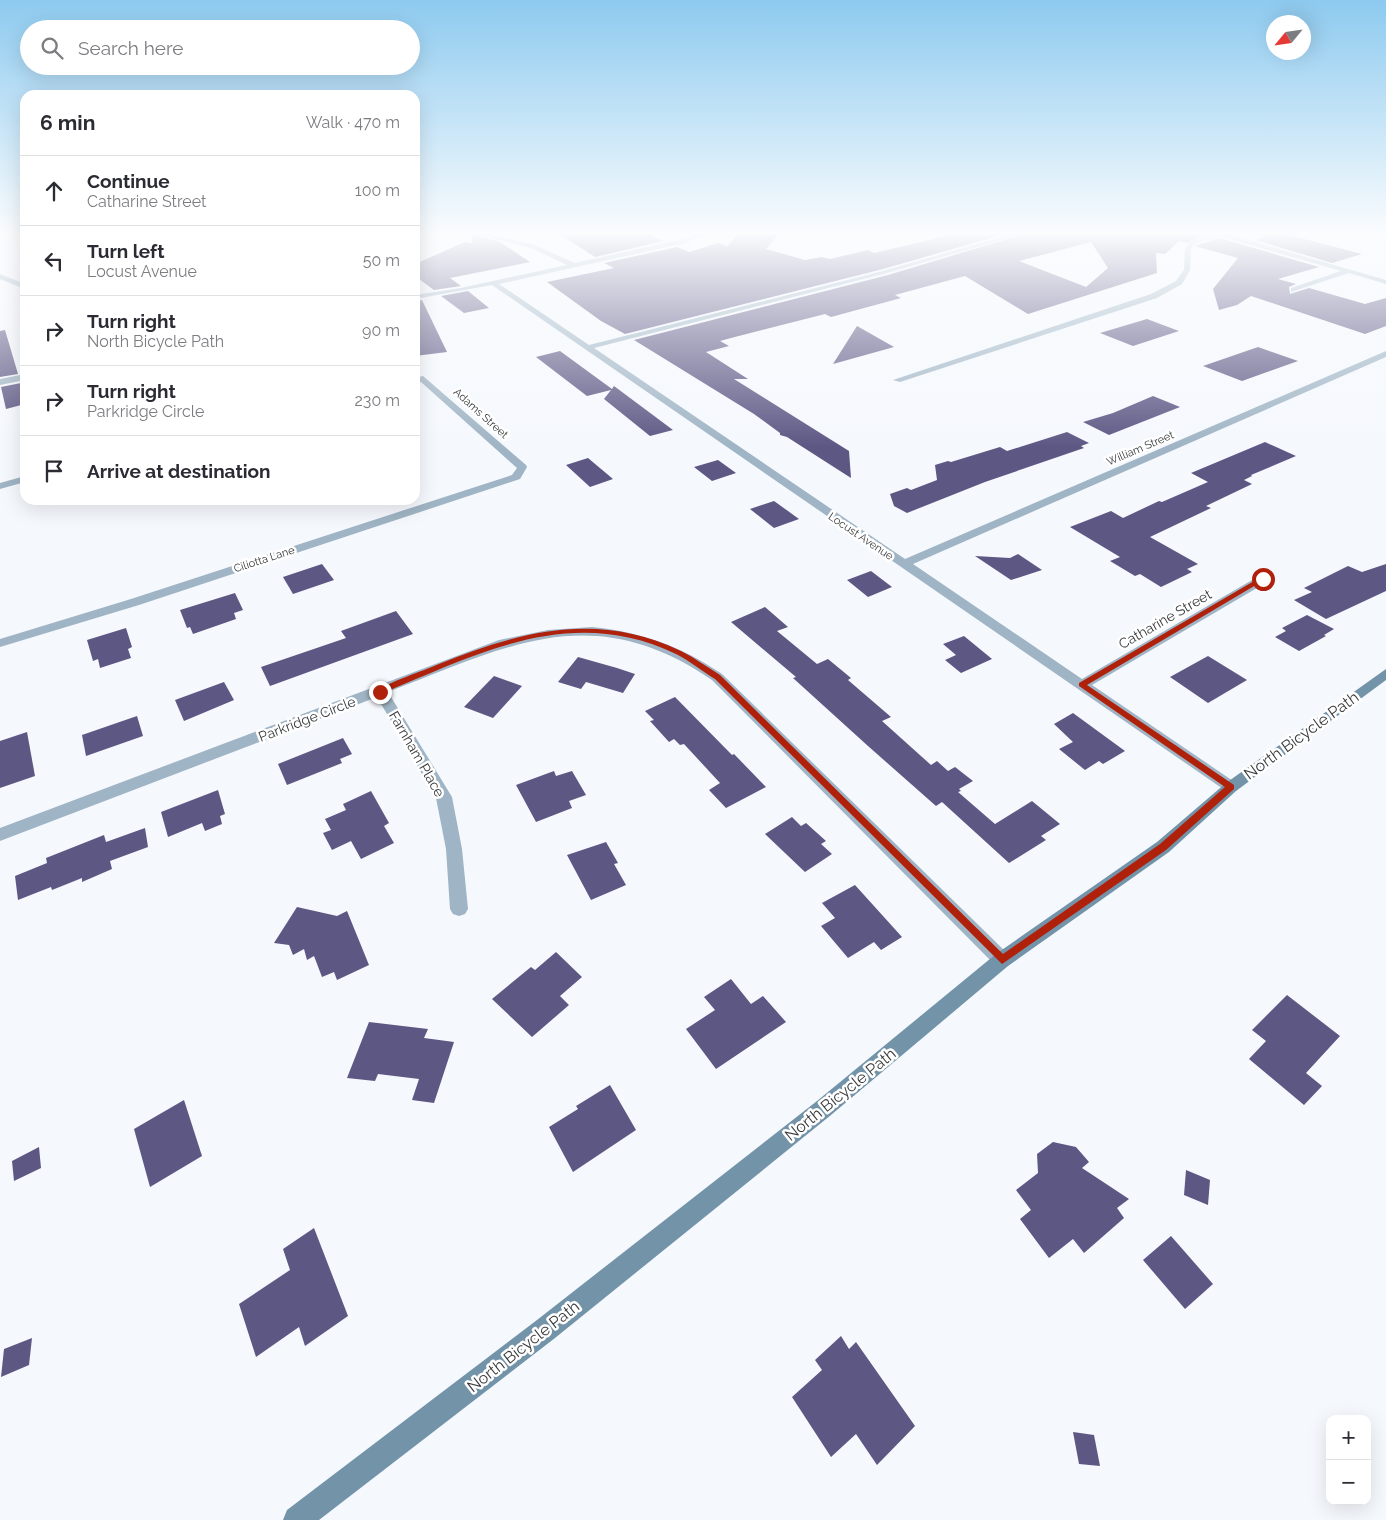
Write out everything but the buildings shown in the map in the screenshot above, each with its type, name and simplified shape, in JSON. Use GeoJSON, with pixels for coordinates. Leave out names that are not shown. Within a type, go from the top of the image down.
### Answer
{"type":"FeatureCollection","features":[{"type":"Feature","properties":{"kind":"street","name":"Locust Avenue"},"geometry":{"type":"LineString","coordinates":[[526,305],[1231,787]]}},
{"type":"Feature","properties":{"kind":"street"},"geometry":{"type":"LineString","coordinates":[[589,347],[755,305]]}},
{"type":"Feature","properties":{"kind":"street"},"geometry":{"type":"LineString","coordinates":[[897,380],[1127,305]]}},
{"type":"Feature","properties":{"kind":"street","name":"William Street"},"geometry":{"type":"LineString","coordinates":[[903,564],[1386,354]]}},
{"type":"Feature","properties":{"kind":"street"},"geometry":{"type":"LineString","coordinates":[[0,382],[20,378]]}},
{"type":"Feature","properties":{"kind":"street","name":"Adams Street"},"geometry":{"type":"LineString","coordinates":[[420,381],[522,467]]}},
{"type":"Feature","properties":{"kind":"street","name":"Ciliotta Lane"},"geometry":{"type":"LineString","coordinates":[[0,643],[516,477],[522,467]]}},
{"type":"Feature","properties":{"kind":"street"},"geometry":{"type":"LineString","coordinates":[[0,486],[20,480]]}},
{"type":"Feature","properties":{"kind":"street","name":"Catharine Street"},"geometry":{"type":"LineString","coordinates":[[1082,684],[1263,579]]}},
{"type":"Feature","properties":{"kind":"street","name":"Parkridge Circle"},"geometry":{"type":"LineString","coordinates":[[0,835],[380,692],[466,656],[504,643],[540,633],[579,630],[612,633],[646,640],[680,653],[717,677],[1002,960]]}},
{"type":"Feature","properties":{"kind":"street","name":"North Bicycle Path"},"geometry":{"type":"LineString","coordinates":[[297,1520],[546,1329],[824,1108],[1002,960],[1163,847],[1231,787],[1386,673]]}},
{"type":"Feature","properties":{"kind":"street","name":"Farnham Place"},"geometry":{"type":"LineString","coordinates":[[380,692],[444,797],[454,850],[459,909]]}},
{"type":"Feature","properties":{"kind":"route"},"geometry":{"type":"LineString","coordinates":[[380,692],[466,656],[540,633],[579,630],[612,633],[646,640],[680,653],[717,677],[1002,960],[1163,847],[1231,787],[1082,684],[1263,579]]}}]}
